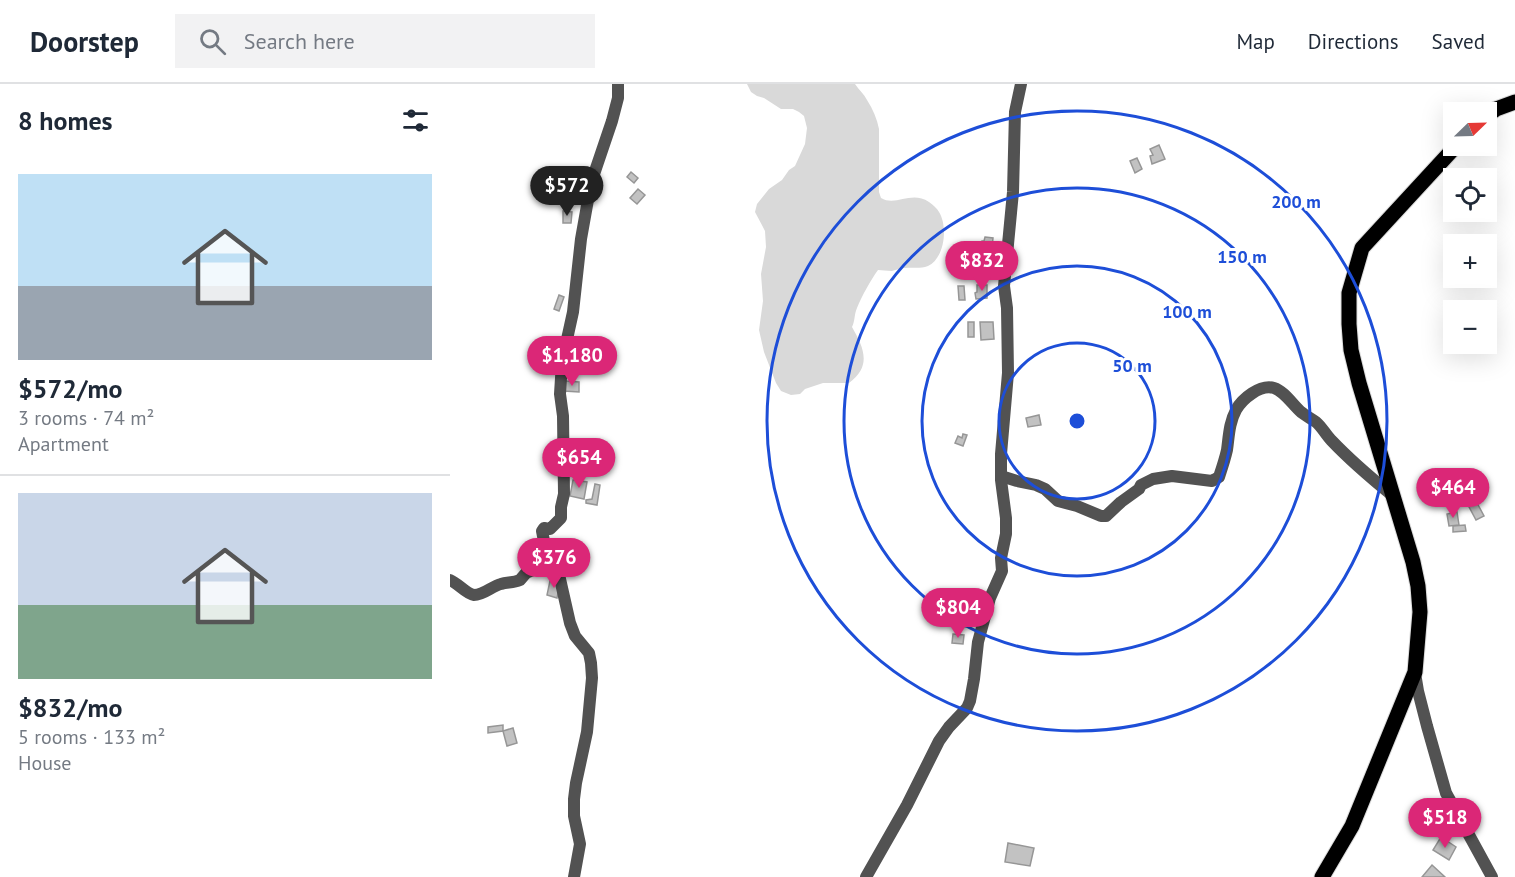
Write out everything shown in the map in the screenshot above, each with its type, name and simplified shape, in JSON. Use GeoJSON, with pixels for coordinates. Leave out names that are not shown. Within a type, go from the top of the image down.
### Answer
{"type":"FeatureCollection","features":[{"type":"Feature","properties":{"kind":"main road"},"geometry":{"type":"LineString","coordinates":[[1497,109],[1515,102]]}},
{"type":"Feature","properties":{"kind":"main road"},"geometry":{"type":"LineString","coordinates":[[1322,877],[1352,826],[1415,672],[1420,612],[1413,562],[1369,417],[1352,350],[1349,293],[1362,248],[1447,156]]}},
{"type":"Feature","properties":{"kind":"street"},"geometry":{"type":"LineString","coordinates":[[574,877],[579,844],[574,816],[574,799],[587,732],[592,674],[589,653],[575,636],[558,570],[550,559],[542,531],[544,528],[550,529],[561,518],[564,494],[563,416],[560,394],[562,363],[573,312],[581,239],[591,183],[612,121],[618,98],[618,84]]}},
{"type":"Feature","properties":{"kind":"street"},"geometry":{"type":"LineString","coordinates":[[866,877],[939,741],[967,708],[974,680],[978,642],[990,598],[1002,571],[1000,558],[1006,534],[1006,518],[1001,454],[1008,373],[1007,308],[1004,286],[1013,192],[1015,112],[1021,84]]}},
{"type":"Feature","properties":{"kind":"street"},"geometry":{"type":"LineString","coordinates":[[1001,476],[1036,485],[1045,489],[1058,501],[1106,516],[1141,485],[1153,479],[1172,476],[1212,481],[1219,477],[1227,452],[1228,431],[1236,410],[1257,391],[1274,388],[1317,423],[1356,465],[1392,495]]}},
{"type":"Feature","properties":{"kind":"street"},"geometry":{"type":"LineString","coordinates":[[450,580],[474,595],[502,583],[516,582],[526,573],[545,565],[549,564],[558,570]]}},
{"type":"Feature","properties":{"kind":"street"},"geometry":{"type":"LineString","coordinates":[[1415,672],[1435,759],[1446,794],[1492,877]]}},
{"type":"Feature","properties":{"kind":"shaded area"},"geometry":{"type":"Polygon","coordinates":[[[747,84],[855,84],[871,107],[879,129],[879,192],[881,198],[892,201],[922,199],[936,208],[942,218],[943,241],[934,262],[922,267],[892,271],[878,270],[866,289],[857,308],[852,327],[860,342],[864,356],[863,363],[861,370],[849,383],[823,383],[805,389],[800,394],[791,395],[781,391],[764,352],[759,330],[763,301],[761,274],[766,247],[765,231],[755,212],[757,204],[769,189],[782,180],[795,166],[805,144],[807,128],[804,116],[799,112],[793,109],[781,109],[751,92],[747,84]]]}},
{"type":"Feature","properties":{"kind":"building"},"geometry":{"type":"Polygon","coordinates":[[[1159,145],[1165,159],[1152,164],[1150,156],[1153,155],[1150,149],[1159,145]]]}},
{"type":"Feature","properties":{"kind":"building"},"geometry":{"type":"Polygon","coordinates":[[[1137,158],[1142,169],[1135,173],[1130,161],[1137,158]]]}},
{"type":"Feature","properties":{"kind":"building"},"geometry":{"type":"Polygon","coordinates":[[[631,172],[638,178],[634,183],[627,177],[631,172]]]}},
{"type":"Feature","properties":{"kind":"building"},"geometry":{"type":"Polygon","coordinates":[[[638,189],[645,195],[637,204],[630,198],[638,189]]]}},
{"type":"Feature","properties":{"kind":"building"},"geometry":{"type":"Polygon","coordinates":[[[563,211],[572,212],[571,223],[563,223],[563,211]]]}},
{"type":"Feature","properties":{"kind":"building"},"geometry":{"type":"Polygon","coordinates":[[[985,237],[993,238],[992,248],[981,247],[985,237]]]}},
{"type":"Feature","properties":{"kind":"building"},"geometry":{"type":"Polygon","coordinates":[[[977,285],[987,285],[987,298],[976,299],[977,285]]]}},
{"type":"Feature","properties":{"kind":"building"},"geometry":{"type":"Polygon","coordinates":[[[958,286],[964,286],[965,300],[959,300],[958,286]]]}},
{"type":"Feature","properties":{"kind":"building"},"geometry":{"type":"Polygon","coordinates":[[[559,295],[564,297],[559,311],[554,309],[559,295]]]}},
{"type":"Feature","properties":{"kind":"building"},"geometry":{"type":"Polygon","coordinates":[[[968,322],[974,322],[974,337],[968,337],[968,322]]]}},
{"type":"Feature","properties":{"kind":"building"},"geometry":{"type":"Polygon","coordinates":[[[980,322],[993,322],[994,339],[981,340],[980,322]]]}},
{"type":"Feature","properties":{"kind":"building"},"geometry":{"type":"Polygon","coordinates":[[[565,381],[579,382],[579,392],[564,391],[565,381]]]}},
{"type":"Feature","properties":{"kind":"building"},"geometry":{"type":"Polygon","coordinates":[[[1039,415],[1041,425],[1028,427],[1026,418],[1039,415]]]}},
{"type":"Feature","properties":{"kind":"building"},"geometry":{"type":"Polygon","coordinates":[[[963,434],[967,435],[963,446],[955,443],[958,436],[962,438],[963,434]]]}},
{"type":"Feature","properties":{"kind":"building"},"geometry":{"type":"Polygon","coordinates":[[[573,480],[587,482],[584,499],[570,496],[573,480]]]}},
{"type":"Feature","properties":{"kind":"building"},"geometry":{"type":"Polygon","coordinates":[[[595,484],[600,485],[597,505],[586,503],[586,500],[592,499],[595,484]]]}},
{"type":"Feature","properties":{"kind":"building"},"geometry":{"type":"Polygon","coordinates":[[[1476,501],[1484,516],[1476,520],[1468,505],[1476,501]]]}},
{"type":"Feature","properties":{"kind":"building"},"geometry":{"type":"Polygon","coordinates":[[[1457,512],[1459,525],[1449,526],[1447,514],[1457,512]]]}},
{"type":"Feature","properties":{"kind":"building"},"geometry":{"type":"Polygon","coordinates":[[[1465,525],[1466,531],[1453,532],[1453,526],[1465,525]]]}},
{"type":"Feature","properties":{"kind":"building"},"geometry":{"type":"Polygon","coordinates":[[[534,540],[540,543],[538,549],[541,550],[540,554],[531,553],[534,540]]]}},
{"type":"Feature","properties":{"kind":"building"},"geometry":{"type":"Polygon","coordinates":[[[550,581],[560,583],[557,598],[547,595],[550,581]]]}},
{"type":"Feature","properties":{"kind":"building"},"geometry":{"type":"Polygon","coordinates":[[[953,617],[965,618],[965,627],[953,626],[953,617]]]}},
{"type":"Feature","properties":{"kind":"building"},"geometry":{"type":"Polygon","coordinates":[[[953,634],[964,635],[963,644],[952,643],[953,634]]]}},
{"type":"Feature","properties":{"kind":"building"},"geometry":{"type":"Polygon","coordinates":[[[503,725],[503,731],[488,733],[488,727],[503,725]]]}},
{"type":"Feature","properties":{"kind":"building"},"geometry":{"type":"Polygon","coordinates":[[[513,728],[517,743],[507,746],[503,731],[513,728]]]}},
{"type":"Feature","properties":{"kind":"building"},"geometry":{"type":"Polygon","coordinates":[[[1441,837],[1456,847],[1449,860],[1433,850],[1441,837]]]}},
{"type":"Feature","properties":{"kind":"building"},"geometry":{"type":"Polygon","coordinates":[[[1008,843],[1034,848],[1030,866],[1005,862],[1008,843]]]}},
{"type":"Feature","properties":{"kind":"building"},"geometry":{"type":"Polygon","coordinates":[[[1432,865],[1445,877],[1422,877],[1432,865]]]}}]}
